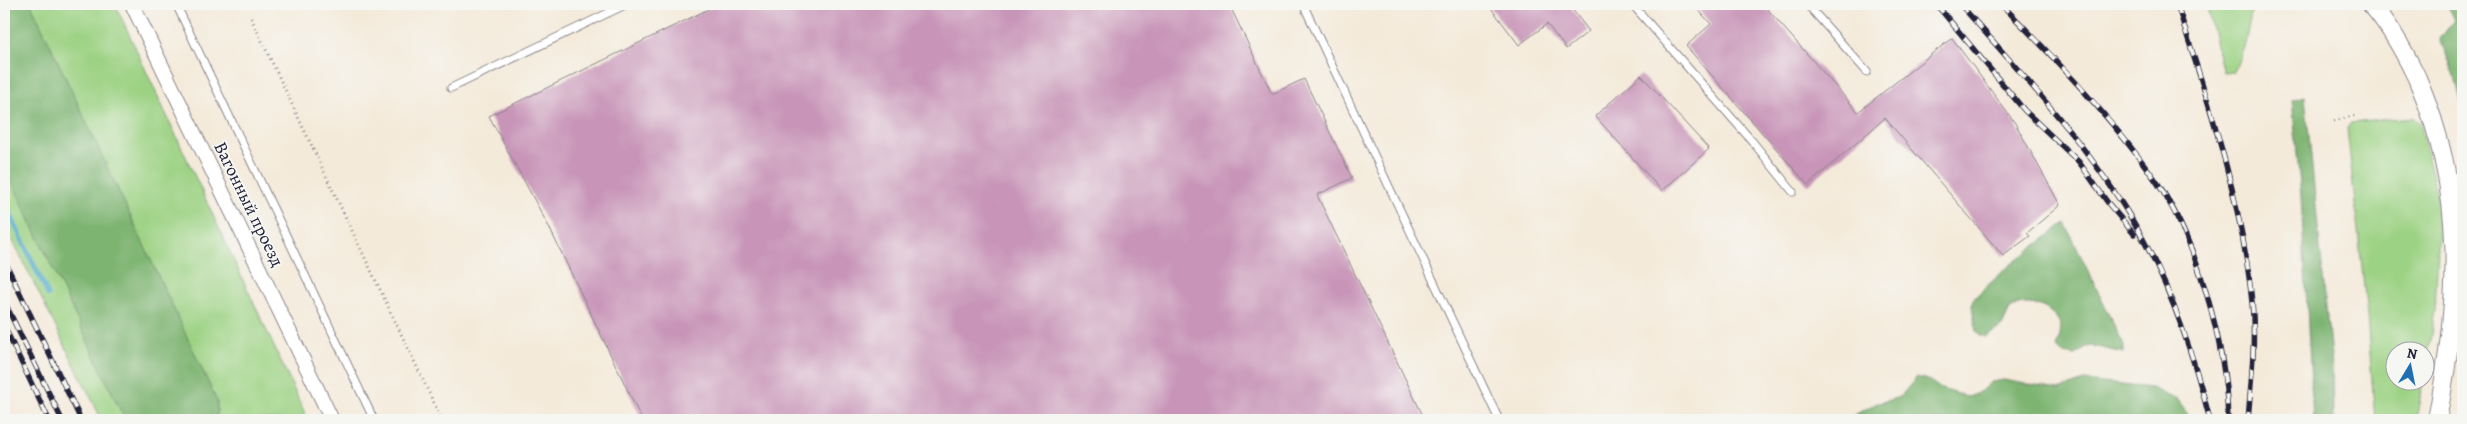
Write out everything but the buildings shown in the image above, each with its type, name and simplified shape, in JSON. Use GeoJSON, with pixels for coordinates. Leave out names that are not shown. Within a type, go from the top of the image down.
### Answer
{"type":"FeatureCollection","features":[{"type":"Feature","properties":{"kind":"street","name":"Вагонный проезд"},"geometry":{"type":"LineString","coordinates":[[132,4],[332,420]]}},
{"type":"Feature","properties":{"kind":"street"},"geometry":{"type":"LineString","coordinates":[[2371,4],[2406,56],[2426,96],[2438,129],[2451,182],[2458,227],[2458,264],[2455,314],[2437,420]]}},
{"type":"Feature","properties":{"kind":"lane"},"geometry":{"type":"LineString","coordinates":[[176,4],[374,420]]}},
{"type":"Feature","properties":{"kind":"lane"},"geometry":{"type":"LineString","coordinates":[[451,88],[627,4]]}},
{"type":"Feature","properties":{"kind":"lane"},"geometry":{"type":"LineString","coordinates":[[1303,4],[1499,420]]}},
{"type":"Feature","properties":{"kind":"lane"},"geometry":{"type":"LineString","coordinates":[[1632,4],[1752,141],[1793,192]]}},
{"type":"Feature","properties":{"kind":"lane"},"geometry":{"type":"LineString","coordinates":[[1807,4],[1866,72]]}},
{"type":"Feature","properties":{"kind":"path"},"geometry":{"type":"LineString","coordinates":[[251,18],[442,420]]}},
{"type":"Feature","properties":{"kind":"path"},"geometry":{"type":"LineString","coordinates":[[2334,121],[2356,115]]}},
{"type":"Feature","properties":{"kind":"green space"},"geometry":{"type":"Polygon","coordinates":[[[4,4],[115,4],[308,420],[102,420],[4,223],[4,4]]]}},
{"type":"Feature","properties":{"kind":"green space"},"geometry":{"type":"Polygon","coordinates":[[[4,4],[31,4],[217,401],[217,420],[125,420],[4,166],[4,4]]]}},
{"type":"Feature","properties":{"kind":"green space"},"geometry":{"type":"Polygon","coordinates":[[[2206,4],[2253,4],[2245,44],[2234,72],[2223,73],[2206,4]]]}},
{"type":"Feature","properties":{"kind":"green space"},"geometry":{"type":"Polygon","coordinates":[[[2446,4],[2462,4],[2463,6],[2463,111],[2455,76],[2440,39],[2454,20],[2446,4]]]}},
{"type":"Feature","properties":{"kind":"green space"},"geometry":{"type":"Polygon","coordinates":[[[2305,96],[2332,367],[2333,420],[2313,420],[2301,196],[2292,100],[2305,96]]]}},
{"type":"Feature","properties":{"kind":"green space"},"geometry":{"type":"Polygon","coordinates":[[[2413,117],[2421,126],[2440,209],[2435,310],[2430,342],[2384,342],[2384,392],[2421,392],[2416,420],[2375,420],[2367,315],[2347,128],[2351,123],[2413,117]]]}},
{"type":"Feature","properties":{"kind":"green space"},"geometry":{"type":"Polygon","coordinates":[[[2065,223],[2124,346],[2124,353],[2092,346],[2086,347],[2076,355],[2062,353],[2057,348],[2061,330],[2057,318],[2046,309],[2031,304],[2024,304],[2010,309],[2002,326],[1986,337],[1976,331],[1972,306],[1973,299],[2009,266],[2065,223]]]}},
{"type":"Feature","properties":{"kind":"green space"},"geometry":{"type":"Polygon","coordinates":[[[1917,377],[1930,381],[1941,389],[1969,397],[1981,391],[1991,382],[2004,380],[2058,390],[2084,381],[2151,388],[2178,400],[2192,420],[1845,420],[1875,404],[1900,397],[1917,377]]]}},
{"type":"Feature","properties":{"kind":"waterway"},"geometry":{"type":"LineString","coordinates":[[4,201],[48,295]]}},
{"type":"Feature","properties":{"kind":"railway"},"geometry":{"type":"LineString","coordinates":[[1936,4],[2025,111],[2079,162],[2108,203],[2134,234]]}},
{"type":"Feature","properties":{"kind":"railway"},"geometry":{"type":"LineString","coordinates":[[1960,4],[2070,131],[2128,213],[2155,262],[2177,314],[2210,420]]}},
{"type":"Feature","properties":{"kind":"railway"},"geometry":{"type":"LineString","coordinates":[[2001,4],[2097,106],[2149,171],[2166,196],[2181,225],[2194,257],[2215,324],[2226,390],[2228,420]]}},
{"type":"Feature","properties":{"kind":"railway"},"geometry":{"type":"LineString","coordinates":[[2177,4],[2232,189],[2247,264],[2252,302],[2253,332],[2253,361],[2248,420]]}},
{"type":"Feature","properties":{"kind":"railway"},"geometry":{"type":"LineString","coordinates":[[4,260],[81,420]]}},
{"type":"Feature","properties":{"kind":"railway"},"geometry":{"type":"LineString","coordinates":[[4,301],[62,420]]}},
{"type":"Feature","properties":{"kind":"railway"},"geometry":{"type":"LineString","coordinates":[[4,326],[49,420]]}}]}
